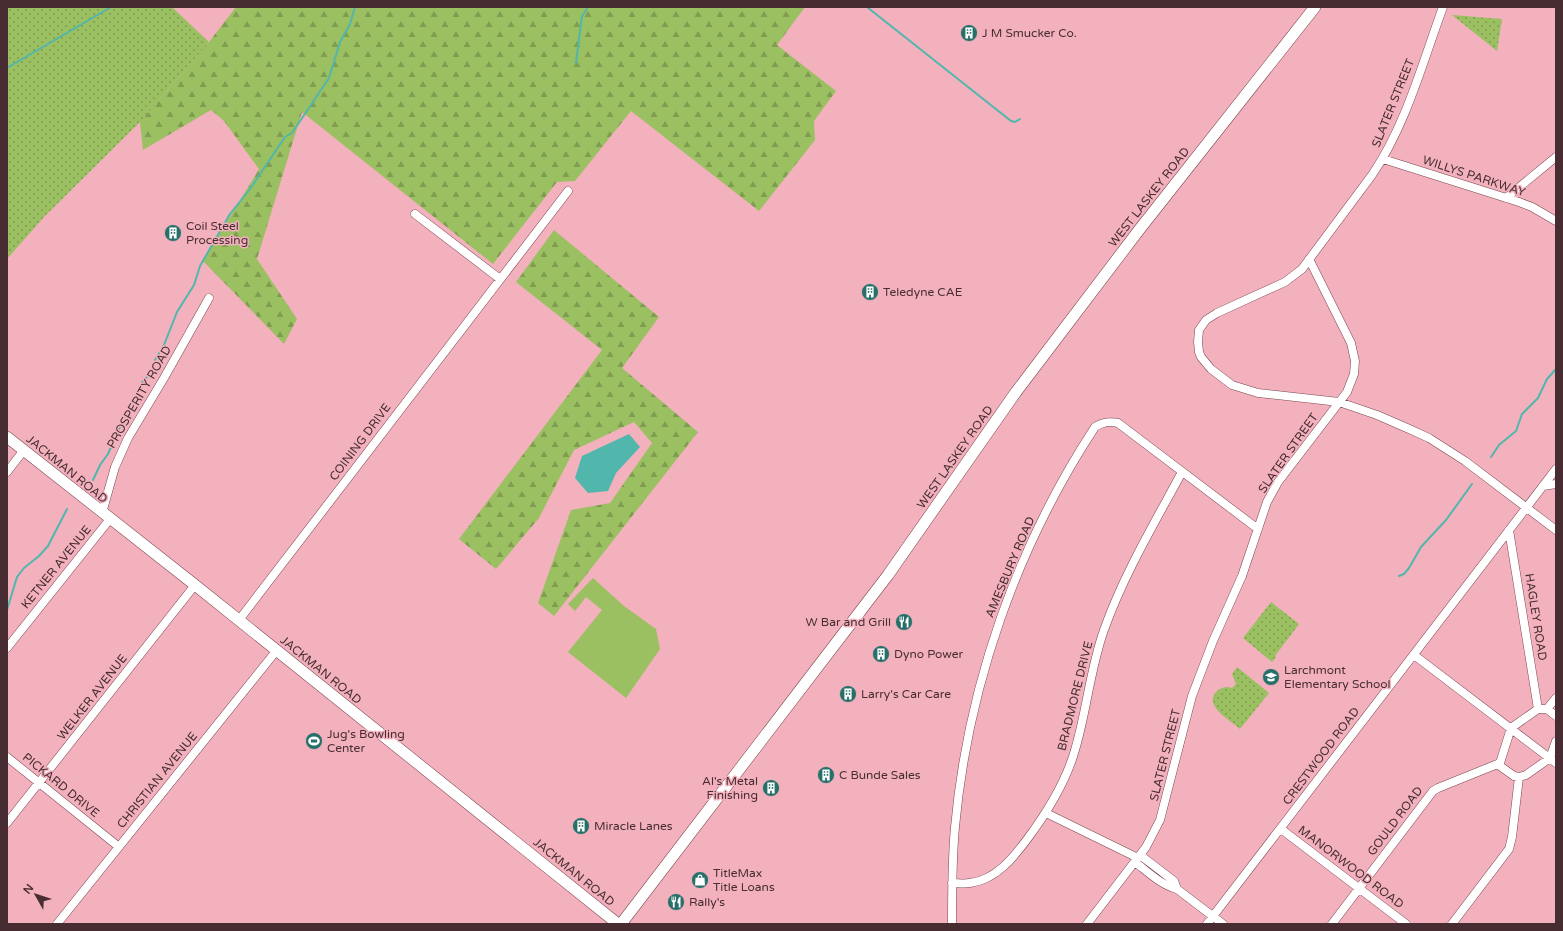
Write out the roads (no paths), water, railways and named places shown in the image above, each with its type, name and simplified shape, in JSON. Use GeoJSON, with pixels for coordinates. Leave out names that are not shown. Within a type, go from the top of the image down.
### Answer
{"type":"FeatureCollection","features":[{"type":"Feature","properties":{"kind":"main road","name":"WEST LASKEY ROAD"},"geometry":{"type":"LineString","coordinates":[[619,924],[888,575],[1029,374],[1139,230],[1315,7]]}},
{"type":"Feature","properties":{"kind":"main road","name":"JACKMAN ROAD"},"geometry":{"type":"LineString","coordinates":[[7,437],[277,650],[619,924]]}},
{"type":"Feature","properties":{"kind":"street","name":"SLATER STREET"},"geometry":{"type":"LineString","coordinates":[[1087,924],[1146,847],[1162,814],[1192,696],[1214,640],[1242,576],[1267,502],[1278,482],[1350,386],[1354,374],[1354,354],[1351,343],[1309,259],[1383,159],[1406,110],[1442,7]]}},
{"type":"Feature","properties":{"kind":"street"},"geometry":{"type":"LineString","coordinates":[[1506,198],[1556,158]]}},
{"type":"Feature","properties":{"kind":"street","name":"WILLYS PARKWAY"},"geometry":{"type":"LineString","coordinates":[[1383,159],[1532,207],[1556,221]]}},
{"type":"Feature","properties":{"kind":"street","name":"COINING DRIVE"},"geometry":{"type":"LineString","coordinates":[[239,620],[568,190]]}},
{"type":"Feature","properties":{"kind":"street"},"geometry":{"type":"LineString","coordinates":[[415,214],[500,279]]}},
{"type":"Feature","properties":{"kind":"street"},"geometry":{"type":"LineString","coordinates":[[1309,259],[1302,268],[1284,282],[1217,313],[1206,320],[1199,330],[1198,347],[1201,357],[1211,369],[1232,385],[1258,394],[1339,402],[1377,415],[1429,438],[1465,461],[1556,530]]}},
{"type":"Feature","properties":{"kind":"street","name":"PROSPERITY ROAD"},"geometry":{"type":"LineString","coordinates":[[106,516],[115,466],[128,438],[209,298]]}},
{"type":"Feature","properties":{"kind":"street","name":"AMESBURY ROAD"},"geometry":{"type":"LineString","coordinates":[[952,924],[952,883],[955,827],[962,773],[982,678],[995,636],[1017,577],[1054,497],[1095,428],[1101,423],[1110,421],[1118,423],[1258,529]]}},
{"type":"Feature","properties":{"kind":"street"},"geometry":{"type":"LineString","coordinates":[[7,472],[24,450]]}},
{"type":"Feature","properties":{"kind":"street","name":"CRESTWOOD ROAD"},"geometry":{"type":"LineString","coordinates":[[1207,924],[1556,469]]}},
{"type":"Feature","properties":{"kind":"street","name":"BRADMORE DRIVE"},"geometry":{"type":"LineString","coordinates":[[952,883],[971,883],[987,877],[1003,867],[1017,853],[1046,813],[1064,781],[1075,752],[1081,730],[1093,668],[1114,604],[1131,568],[1182,472]]}},
{"type":"Feature","properties":{"kind":"street"},"geometry":{"type":"LineString","coordinates":[[1543,486],[1556,484]]}},
{"type":"Feature","properties":{"kind":"street","name":"KETNER AVENUE"},"geometry":{"type":"LineString","coordinates":[[7,648],[106,516]]}},
{"type":"Feature","properties":{"kind":"street","name":"HAGLEY ROAD"},"geometry":{"type":"LineString","coordinates":[[1509,530],[1538,709]]}},
{"type":"Feature","properties":{"kind":"street","name":"WELKER AVENUE"},"geometry":{"type":"LineString","coordinates":[[7,823],[195,585]]}},
{"type":"Feature","properties":{"kind":"street","name":"CHRISTIAN AVENUE"},"geometry":{"type":"LineString","coordinates":[[57,924],[277,650]]}},
{"type":"Feature","properties":{"kind":"street"},"geometry":{"type":"LineString","coordinates":[[1414,655],[1553,761]]}},
{"type":"Feature","properties":{"kind":"street"},"geometry":{"type":"LineString","coordinates":[[1547,709],[1556,698]]}},
{"type":"Feature","properties":{"kind":"street"},"geometry":{"type":"LineString","coordinates":[[1553,761],[1519,778],[1509,774],[1500,766],[1510,728],[1538,709],[1547,709],[1556,716]]}},
{"type":"Feature","properties":{"kind":"street"},"geometry":{"type":"LineString","coordinates":[[1553,761],[1556,741]]}},
{"type":"Feature","properties":{"kind":"street","name":"PICKARD DRIVE"},"geometry":{"type":"LineString","coordinates":[[7,757],[119,847]]}},
{"type":"Feature","properties":{"kind":"street","name":"GOULD ROAD"},"geometry":{"type":"LineString","coordinates":[[1332,924],[1433,791],[1500,763]]}},
{"type":"Feature","properties":{"kind":"street"},"geometry":{"type":"LineString","coordinates":[[1452,924],[1509,849],[1512,837],[1519,778]]}},
{"type":"Feature","properties":{"kind":"street"},"geometry":{"type":"LineString","coordinates":[[1046,813],[1138,858],[1174,881],[1177,888],[1223,924]]}},
{"type":"Feature","properties":{"kind":"street","name":"MANORWOOD ROAD"},"geometry":{"type":"LineString","coordinates":[[1281,829],[1406,924]]}},
{"type":"Feature","properties":{"kind":"water"},"geometry":{"type":"Polygon","coordinates":[[[629,434],[640,447],[616,473],[608,491],[588,493],[575,478],[582,456],[629,434]]]}},
{"type":"Feature","properties":{"kind":"waterway"},"geometry":{"type":"LineString","coordinates":[[7,68],[111,7]]}},
{"type":"Feature","properties":{"kind":"waterway"},"geometry":{"type":"LineString","coordinates":[[155,360],[164,345],[177,312],[194,285],[200,266],[230,214],[250,189],[285,137],[292,133],[329,78],[340,42],[350,24],[355,7]]}},
{"type":"Feature","properties":{"kind":"waterway"},"geometry":{"type":"LineString","coordinates":[[576,63],[582,16],[588,7]]}},
{"type":"Feature","properties":{"kind":"waterway"},"geometry":{"type":"LineString","coordinates":[[867,7],[1011,121],[1015,122],[1020,119]]}},
{"type":"Feature","properties":{"kind":"waterway"},"geometry":{"type":"LineString","coordinates":[[1491,457],[1499,445],[1516,431],[1522,414],[1538,398],[1547,379],[1556,369]]}},
{"type":"Feature","properties":{"kind":"waterway"},"geometry":{"type":"LineString","coordinates":[[93,480],[100,465],[108,454],[122,422],[129,414],[130,408],[143,381],[147,377]]}},
{"type":"Feature","properties":{"kind":"waterway"},"geometry":{"type":"LineString","coordinates":[[1399,576],[1404,574],[1409,568],[1421,547],[1446,520],[1472,484]]}},
{"type":"Feature","properties":{"kind":"waterway"},"geometry":{"type":"LineString","coordinates":[[7,610],[17,577],[24,568],[39,556],[48,546],[67,509]]}},
{"type":"Feature","properties":{"kind":"place","name":"J M Smucker Co."},"geometry":{"type":"Point","coordinates":[969,33]}},
{"type":"Feature","properties":{"kind":"place","name":"Coil Steel Processing"},"geometry":{"type":"Point","coordinates":[173,233]}},
{"type":"Feature","properties":{"kind":"place","name":"Teledyne CAE"},"geometry":{"type":"Point","coordinates":[870,292]}},
{"type":"Feature","properties":{"kind":"place","name":"W Bar and Grill"},"geometry":{"type":"Point","coordinates":[904,622]}},
{"type":"Feature","properties":{"kind":"place","name":"Dyno Power"},"geometry":{"type":"Point","coordinates":[881,654]}},
{"type":"Feature","properties":{"kind":"place","name":"Larchmont Elementary School"},"geometry":{"type":"Point","coordinates":[1271,677]}},
{"type":"Feature","properties":{"kind":"place","name":"Larry's Car Care"},"geometry":{"type":"Point","coordinates":[848,694]}},
{"type":"Feature","properties":{"kind":"place","name":"Jug's Bowling Center"},"geometry":{"type":"Point","coordinates":[314,741]}},
{"type":"Feature","properties":{"kind":"place","name":"C Bunde Sales"},"geometry":{"type":"Point","coordinates":[826,775]}},
{"type":"Feature","properties":{"kind":"place","name":"Al's Metal Finishing"},"geometry":{"type":"Point","coordinates":[771,788]}},
{"type":"Feature","properties":{"kind":"place","name":"Miracle Lanes"},"geometry":{"type":"Point","coordinates":[581,826]}},
{"type":"Feature","properties":{"kind":"place","name":"TitleMax Title Loans"},"geometry":{"type":"Point","coordinates":[700,880]}},
{"type":"Feature","properties":{"kind":"place","name":"Rally's"},"geometry":{"type":"Point","coordinates":[676,902]}}]}
